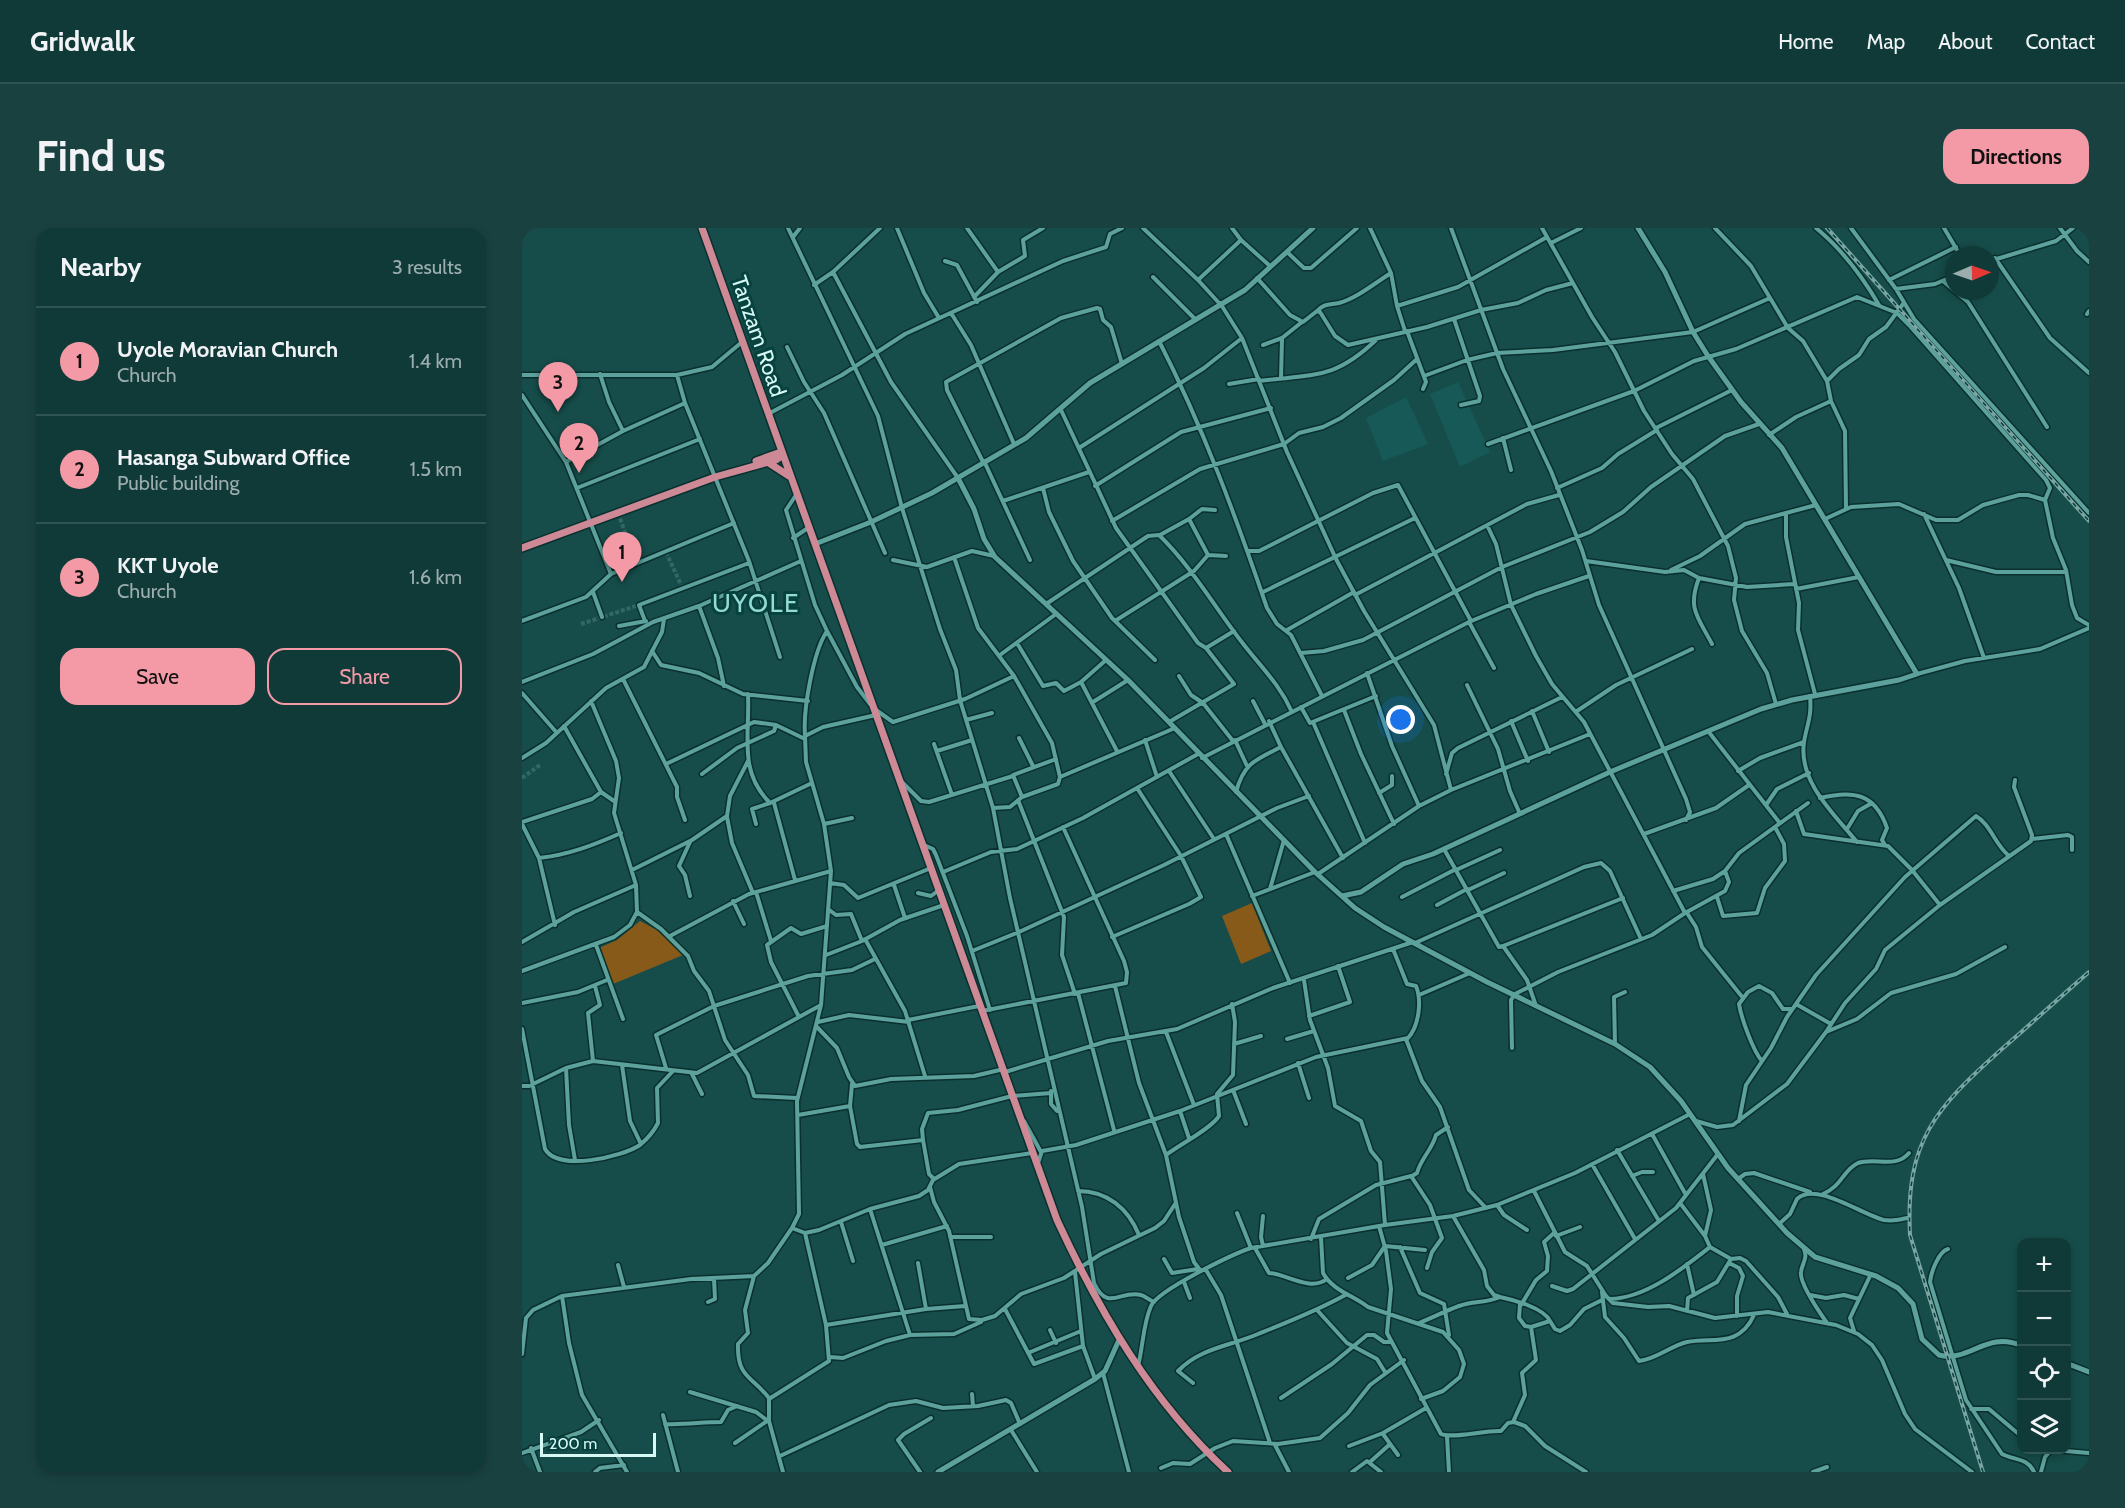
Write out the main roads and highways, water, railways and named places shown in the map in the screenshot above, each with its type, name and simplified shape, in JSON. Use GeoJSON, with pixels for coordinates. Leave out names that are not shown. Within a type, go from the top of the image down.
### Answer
{"type":"FeatureCollection","features":[{"type":"Feature","properties":{"kind":"highway","name":"Tanzam Road"},"geometry":{"type":"LineString","coordinates":[[702,228],[796,495],[902,781],[944,905],[984,1009],[1032,1153],[1078,1270],[1119,1340],[1152,1387],[1207,1453],[1228,1472]]}},
{"type":"Feature","properties":{"kind":"highway"},"geometry":{"type":"LineString","coordinates":[[765,460],[773,444],[773,429]]}},
{"type":"Feature","properties":{"kind":"highway"},"geometry":{"type":"LineString","coordinates":[[522,548],[782,454]]}},
{"type":"Feature","properties":{"kind":"highway"},"geometry":{"type":"LineString","coordinates":[[765,460],[782,470],[790,478]]}},
{"type":"Feature","properties":{"kind":"tunnel"},"geometry":{"type":"LineString","coordinates":[[618,513],[637,565]]}},
{"type":"Feature","properties":{"kind":"tunnel"},"geometry":{"type":"LineString","coordinates":[[666,552],[682,587]]}},
{"type":"Feature","properties":{"kind":"tunnel"},"geometry":{"type":"LineString","coordinates":[[581,624],[639,605]]}},
{"type":"Feature","properties":{"kind":"tunnel"},"geometry":{"type":"LineString","coordinates":[[522,778],[540,765]]}},
{"type":"Feature","properties":{"kind":"railway"},"geometry":{"type":"LineString","coordinates":[[1827,228],[2089,521]]}},
{"type":"Feature","properties":{"kind":"railway"},"geometry":{"type":"LineString","coordinates":[[1983,1472],[1910,1235],[1913,1174],[1920,1150],[1943,1108],[1980,1069],[2089,972]]}},
{"type":"Feature","properties":{"kind":"place","name":"KKT Uyole"},"geometry":{"type":"Point","coordinates":[558,412]}},
{"type":"Feature","properties":{"kind":"place","name":"Hasanga Subward Office"},"geometry":{"type":"Point","coordinates":[579,473]}},
{"type":"Feature","properties":{"kind":"place","name":"Uyole Moravian Church"},"geometry":{"type":"Point","coordinates":[622,582]}},
{"type":"Feature","properties":{"kind":"district","name":"UYOLE"},"geometry":{"type":"Point","coordinates":[756,603]}}]}
